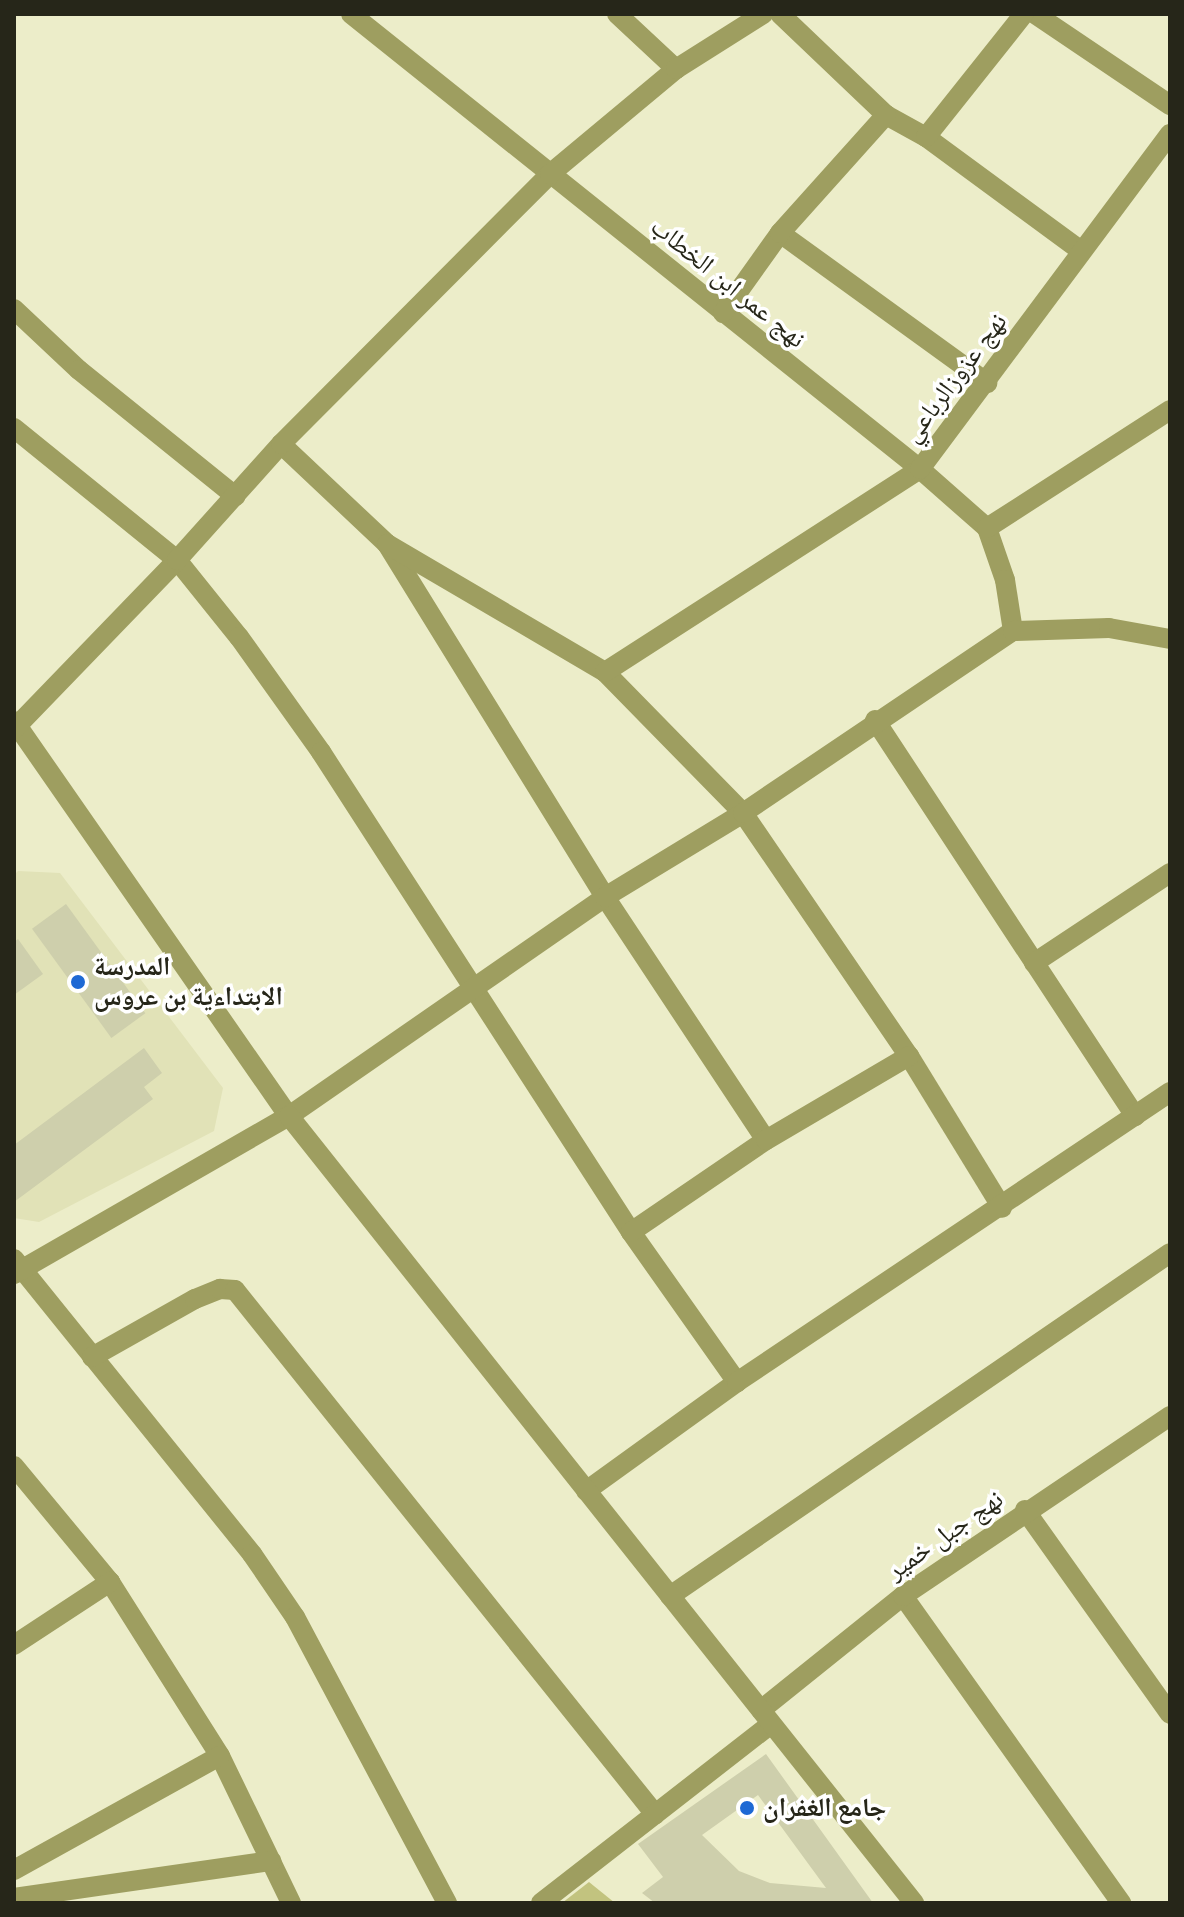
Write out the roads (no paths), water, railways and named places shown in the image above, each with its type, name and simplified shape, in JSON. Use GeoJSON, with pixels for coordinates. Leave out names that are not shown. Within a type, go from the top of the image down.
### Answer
{"type":"FeatureCollection","features":[{"type":"Feature","properties":{"kind":"street","name":"نهج عمر ابن الخطاب"},"geometry":{"type":"LineString","coordinates":[[351,14],[920,469],[987,528],[1005,580],[1013,631]]}},
{"type":"Feature","properties":{"kind":"street"},"geometry":{"type":"LineString","coordinates":[[617,14],[676,69]]}},
{"type":"Feature","properties":{"kind":"street"},"geometry":{"type":"LineString","coordinates":[[763,14],[676,69],[550,174],[281,444],[177,560],[16,724],[289,1116],[914,1903]]}},
{"type":"Feature","properties":{"kind":"street"},"geometry":{"type":"LineString","coordinates":[[780,14],[886,115],[926,137],[1081,251]]}},
{"type":"Feature","properties":{"kind":"street"},"geometry":{"type":"LineString","coordinates":[[926,137],[1024,14]]}},
{"type":"Feature","properties":{"kind":"street"},"geometry":{"type":"LineString","coordinates":[[1035,14],[1170,105]]}},
{"type":"Feature","properties":{"kind":"street"},"geometry":{"type":"LineString","coordinates":[[723,313],[780,233],[886,115]]}},
{"type":"Feature","properties":{"kind":"street","name":"نهج عزوزالرباعي"},"geometry":{"type":"LineString","coordinates":[[605,672],[920,469],[1170,134]]}},
{"type":"Feature","properties":{"kind":"street"},"geometry":{"type":"LineString","coordinates":[[780,233],[987,383]]}},
{"type":"Feature","properties":{"kind":"street"},"geometry":{"type":"LineString","coordinates":[[14,309],[79,370],[235,496]]}},
{"type":"Feature","properties":{"kind":"street"},"geometry":{"type":"LineString","coordinates":[[987,528],[1170,410]]}},
{"type":"Feature","properties":{"kind":"street"},"geometry":{"type":"LineString","coordinates":[[14,428],[177,560],[321,752],[631,1232],[737,1382]]}},
{"type":"Feature","properties":{"kind":"street"},"geometry":{"type":"LineString","coordinates":[[281,444],[387,544],[605,672],[743,813],[909,1056],[1002,1208]]}},
{"type":"Feature","properties":{"kind":"street"},"geometry":{"type":"LineString","coordinates":[[387,544],[605,897],[766,1140]]}},
{"type":"Feature","properties":{"kind":"street"},"geometry":{"type":"LineString","coordinates":[[447,1903],[295,1617],[252,1554],[17,1267],[289,1116],[605,897],[743,813],[875,720],[1013,631],[1109,628],[1170,639]]}},
{"type":"Feature","properties":{"kind":"street"},"geometry":{"type":"LineString","coordinates":[[875,720],[1135,1116]]}},
{"type":"Feature","properties":{"kind":"street"},"geometry":{"type":"LineString","coordinates":[[1034,963],[1170,873]]}},
{"type":"Feature","properties":{"kind":"street"},"geometry":{"type":"LineString","coordinates":[[631,1232],[766,1140],[909,1056]]}},
{"type":"Feature","properties":{"kind":"street"},"geometry":{"type":"LineString","coordinates":[[586,1491],[737,1382],[1002,1208],[1170,1092]]}},
{"type":"Feature","properties":{"kind":"street"},"geometry":{"type":"LineString","coordinates":[[670,1596],[1170,1253]]}},
{"type":"Feature","properties":{"kind":"street"},"geometry":{"type":"LineString","coordinates":[[92,1357],[195,1299],[220,1289],[235,1290],[655,1814]]}},
{"type":"Feature","properties":{"kind":"street","name":"نهج جبل خمير"},"geometry":{"type":"LineString","coordinates":[[541,1903],[655,1814],[903,1596],[1025,1510],[1170,1416]]}},
{"type":"Feature","properties":{"kind":"street"},"geometry":{"type":"LineString","coordinates":[[14,1466],[110,1582],[220,1756],[291,1903]]}},
{"type":"Feature","properties":{"kind":"street"},"geometry":{"type":"LineString","coordinates":[[1025,1510],[1170,1714]]}},
{"type":"Feature","properties":{"kind":"street"},"geometry":{"type":"LineString","coordinates":[[14,1645],[110,1582]]}},
{"type":"Feature","properties":{"kind":"street"},"geometry":{"type":"LineString","coordinates":[[903,1596],[1121,1903]]}},
{"type":"Feature","properties":{"kind":"street"},"geometry":{"type":"LineString","coordinates":[[14,1870],[220,1756]]}},
{"type":"Feature","properties":{"kind":"street"},"geometry":{"type":"LineString","coordinates":[[14,1898],[271,1861]]}},
{"type":"Feature","properties":{"kind":"place","name":"المدرسة الابتداءية بن عروس"},"geometry":{"type":"Point","coordinates":[78,982]}},
{"type":"Feature","properties":{"kind":"place","name":"جامع الغفران"},"geometry":{"type":"Point","coordinates":[747,1808]}}]}
